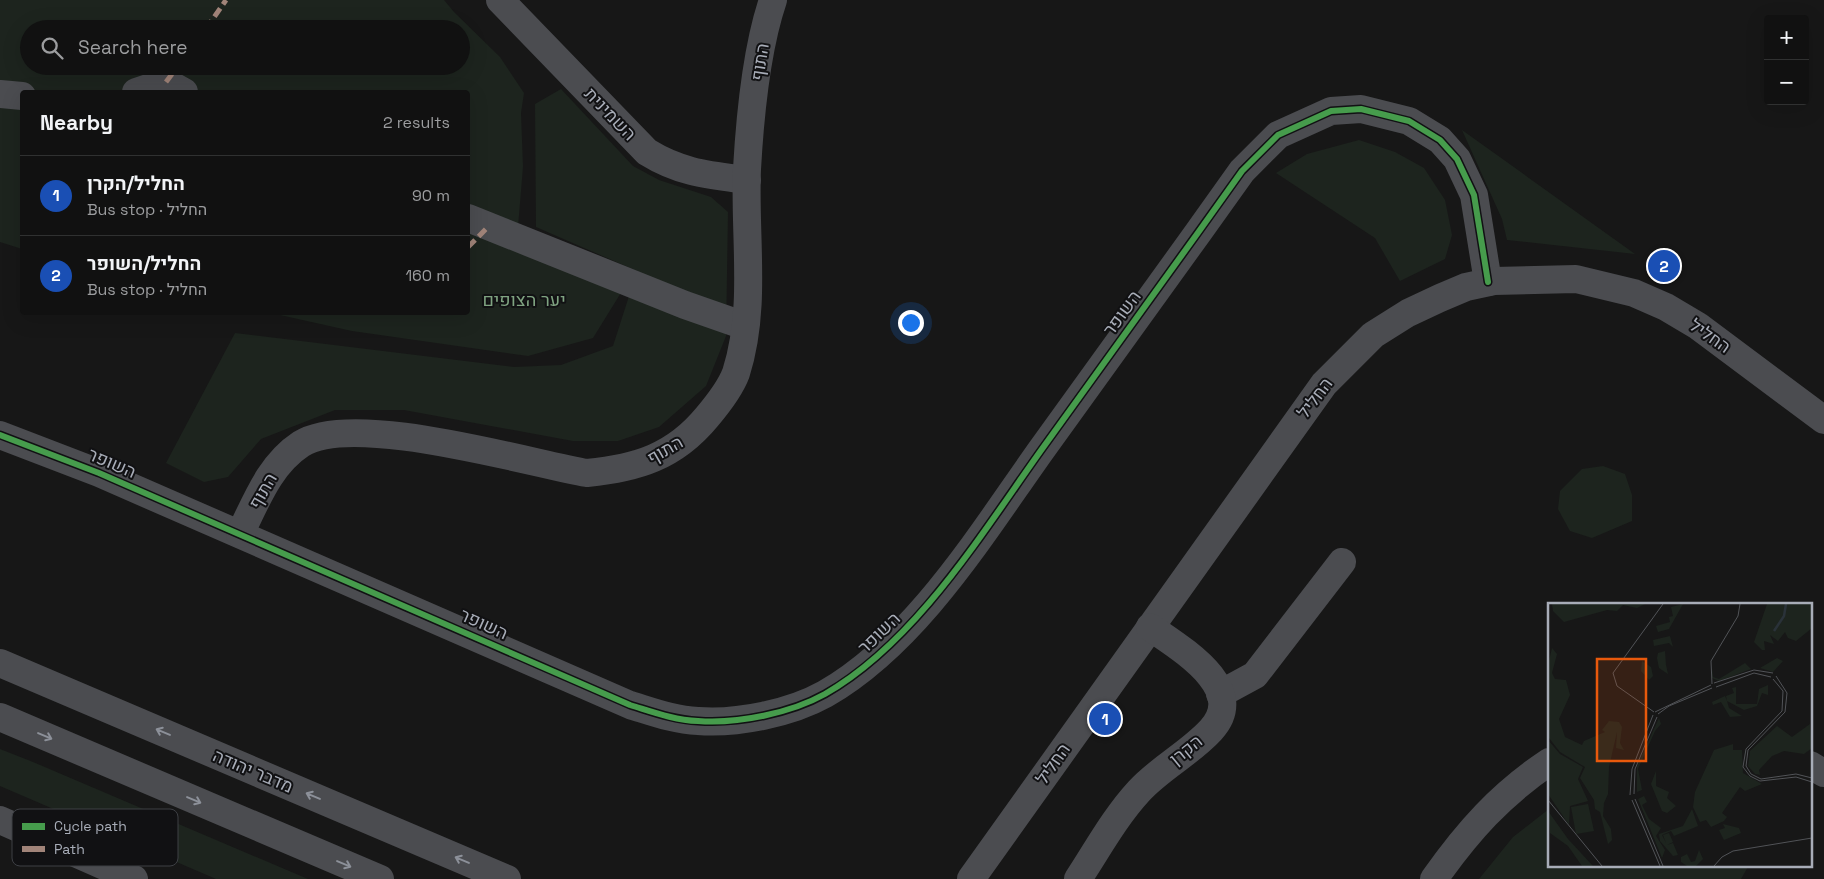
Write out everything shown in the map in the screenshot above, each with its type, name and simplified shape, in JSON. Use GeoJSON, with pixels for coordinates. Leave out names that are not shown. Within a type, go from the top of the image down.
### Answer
{"type":"FeatureCollection","features":[{"type":"Feature","properties":{"kind":"street","name":"השמינית"},"geometry":{"type":"LineString","coordinates":[[500,0],[647,152],[666,164],[692,173],[747,180]]}},
{"type":"Feature","properties":{"kind":"street","name":"התוף"},"geometry":{"type":"LineString","coordinates":[[240,534],[266,480],[282,461],[302,444],[332,434],[390,434],[587,473],[616,470],[644,463],[671,451],[697,429],[718,403],[735,374],[745,326],[747,305],[747,180],[759,56],[773,0]]}},
{"type":"Feature","properties":{"kind":"street"},"geometry":{"type":"LineString","coordinates":[[142,90],[166,82],[180,90]]}},
{"type":"Feature","properties":{"kind":"street"},"geometry":{"type":"LineString","coordinates":[[0,94],[20,96]]}},
{"type":"Feature","properties":{"kind":"street","name":"השופר"},"geometry":{"type":"LineString","coordinates":[[0,435],[99,473],[621,701],[666,717],[699,722],[740,719],[783,712],[824,695],[862,671],[911,624],[969,552],[1242,171],[1278,135],[1330,111],[1361,109],[1409,121],[1440,140],[1457,159],[1474,195],[1488,282]]}},
{"type":"Feature","properties":{"kind":"street"},"geometry":{"type":"LineString","coordinates":[[470,219],[745,326]]}},
{"type":"Feature","properties":{"kind":"street","name":"החליל"},"geometry":{"type":"LineString","coordinates":[[971,879],[1324,384],[1350,355],[1373,335],[1408,313],[1466,287],[1488,282],[1519,279],[1576,279],[1634,293],[1666,307],[1698,326],[1824,420]]}},
{"type":"Feature","properties":{"kind":"street"},"geometry":{"type":"LineString","coordinates":[[1150,627],[1210,673],[1219,688],[1220,694],[1255,675],[1342,562]]}},
{"type":"Feature","properties":{"kind":"street","name":"מדבר יהודה"},"geometry":{"type":"LineString","coordinates":[[0,663],[507,879]]}},
{"type":"Feature","properties":{"kind":"street","name":"הקרן"},"geometry":{"type":"LineString","coordinates":[[1078,879],[1139,791],[1172,761],[1212,729],[1219,717],[1222,703],[1220,694]]}},
{"type":"Feature","properties":{"kind":"street"},"geometry":{"type":"LineString","coordinates":[[0,717],[380,879]]}},
{"type":"Feature","properties":{"kind":"street"},"geometry":{"type":"LineString","coordinates":[[1434,879],[1468,831],[1492,806],[1522,780],[1548,763]]}},
{"type":"Feature","properties":{"kind":"street"},"geometry":{"type":"LineString","coordinates":[[1812,766],[1824,773]]}},
{"type":"Feature","properties":{"kind":"street"},"geometry":{"type":"LineString","coordinates":[[0,820],[12,825]]}},
{"type":"Feature","properties":{"kind":"street"},"geometry":{"type":"LineString","coordinates":[[104,866],[134,879]]}},
{"type":"Feature","properties":{"kind":"green space","name":"יער הצופים"},"geometry":{"type":"Polygon","coordinates":[[[0,0],[444,0],[462,20],[20,20],[20,75],[470,75],[470,28],[500,57],[524,93],[521,113],[523,167],[517,239],[627,283],[593,338],[528,356],[352,331],[280,315],[470,315],[470,90],[20,90],[20,248],[0,242],[0,0]]]}},
{"type":"Feature","properties":{"kind":"green space"},"geometry":{"type":"Polygon","coordinates":[[[561,89],[633,166],[659,180],[711,197],[728,212],[726,336],[706,386],[659,427],[618,441],[573,441],[404,410],[335,410],[261,439],[228,477],[204,482],[166,463],[235,333],[514,367],[561,365],[613,346],[637,271],[536,227],[535,104],[561,89]]]}},
{"type":"Feature","properties":{"kind":"green space"},"geometry":{"type":"Polygon","coordinates":[[[1462,130],[1635,254],[1507,240],[1502,219],[1462,130]]]}},
{"type":"Feature","properties":{"kind":"green space"},"geometry":{"type":"Polygon","coordinates":[[[1359,140],[1395,152],[1424,168],[1445,200],[1452,235],[1445,259],[1400,281],[1375,238],[1276,173],[1307,154],[1359,140]]]}},
{"type":"Feature","properties":{"kind":"green space"},"geometry":{"type":"Polygon","coordinates":[[[1603,466],[1625,474],[1632,495],[1632,521],[1592,538],[1570,531],[1558,509],[1560,491],[1582,469],[1603,466]]]}},
{"type":"Feature","properties":{"kind":"green space"},"geometry":{"type":"Polygon","coordinates":[[[0,749],[143,809],[53,809],[0,786],[0,749]]]}},
{"type":"Feature","properties":{"kind":"green space"},"geometry":{"type":"Polygon","coordinates":[[[1548,810],[1548,866],[1748,866],[1741,879],[1479,879],[1513,837],[1548,810]]]}},
{"type":"Feature","properties":{"kind":"green space"},"geometry":{"type":"Polygon","coordinates":[[[178,824],[308,879],[216,879],[178,863],[178,824]]]}},
{"type":"Feature","properties":{"kind":"marked path"},"geometry":{"type":"LineString","coordinates":[[212,20],[226,0]]}},
{"type":"Feature","properties":{"kind":"marked path"},"geometry":{"type":"LineString","coordinates":[[166,82],[171,75]]}},
{"type":"Feature","properties":{"kind":"marked path"},"geometry":{"type":"LineString","coordinates":[[470,245],[489,226]]}},
{"type":"Feature","properties":{"kind":"cycle path"},"geometry":{"type":"LineString","coordinates":[[0,435],[99,473],[630,705],[680,719],[730,721],[780,712],[825,694],[858,672],[889,646],[918,616],[971,550],[1242,171],[1278,135],[1331,111],[1361,109],[1409,121],[1440,140],[1457,159],[1474,195],[1488,282]]}},
{"type":"Feature","properties":{"kind":"place","name":"החליל/השופר"},"geometry":{"type":"Point","coordinates":[1664,266]}},
{"type":"Feature","properties":{"kind":"place","name":"החליל/הקרן"},"geometry":{"type":"Point","coordinates":[1105,719]}}]}
